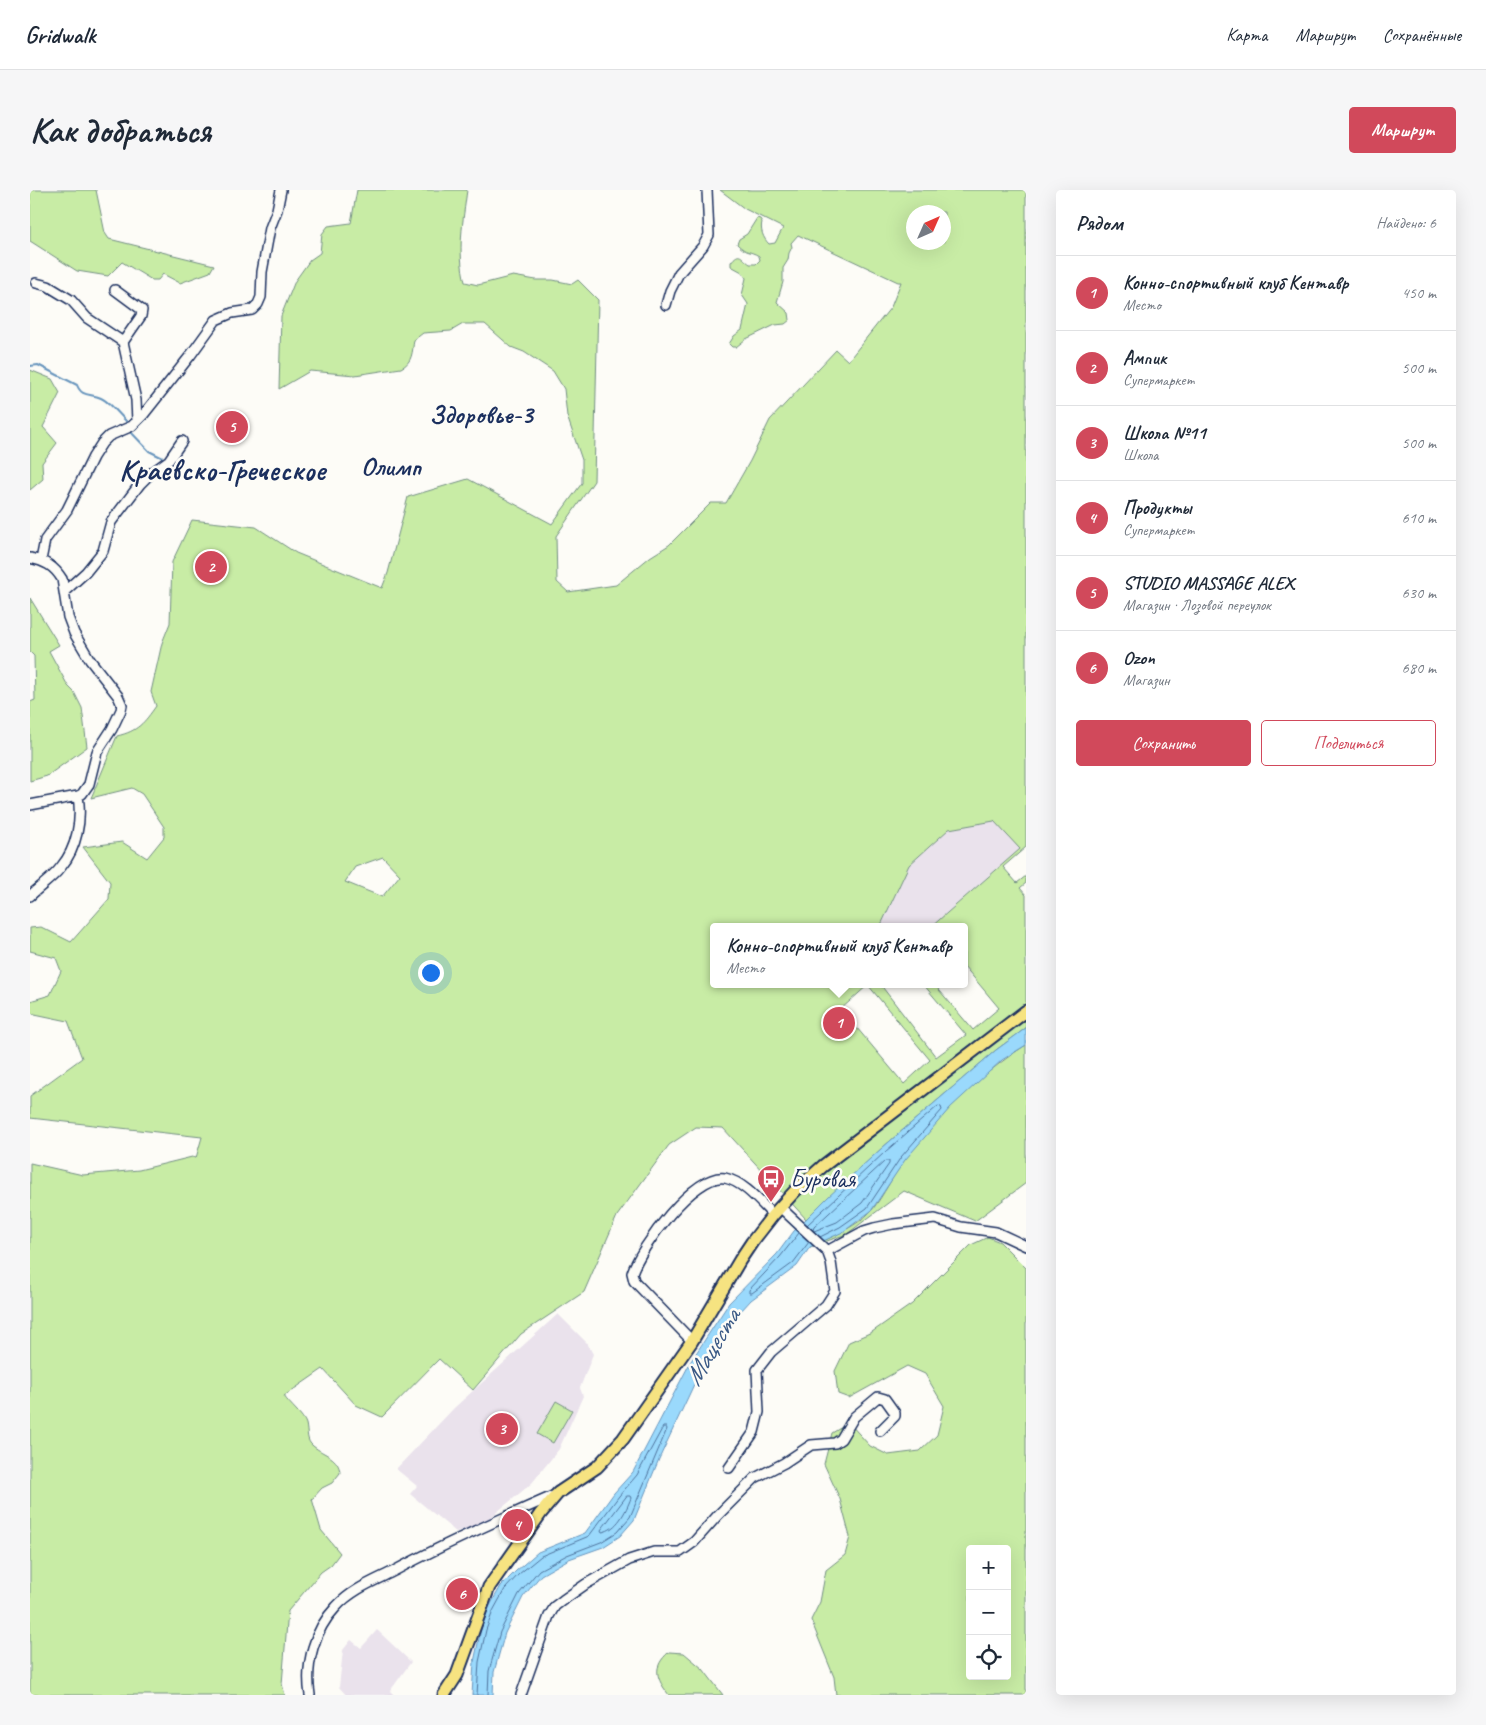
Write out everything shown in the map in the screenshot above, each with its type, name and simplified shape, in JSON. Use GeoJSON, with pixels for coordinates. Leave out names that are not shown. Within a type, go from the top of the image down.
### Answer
{"type":"FeatureCollection","features":[{"type":"Feature","properties":{"kind":"main road"},"geometry":{"type":"LineString","coordinates":[[444,1695],[457,1675],[489,1587],[541,1513],[558,1494],[597,1466],[617,1447],[692,1341],[740,1260],[777,1211],[808,1178],[1026,1011]]}},
{"type":"Feature","properties":{"kind":"street"},"geometry":{"type":"LineString","coordinates":[[41,560],[45,540],[71,502],[97,450],[109,436],[127,429],[137,421],[161,395],[216,320],[232,313],[252,310],[258,304],[261,297],[262,272],[268,238],[281,190]]}},
{"type":"Feature","properties":{"kind":"street"},"geometry":{"type":"LineString","coordinates":[[666,305],[670,291],[679,273],[703,246],[709,235],[707,190]]}},
{"type":"Feature","properties":{"kind":"street"},"geometry":{"type":"LineString","coordinates":[[36,283],[48,286],[71,300],[87,318],[123,342],[136,400],[137,421]]}},
{"type":"Feature","properties":{"kind":"street"},"geometry":{"type":"LineString","coordinates":[[115,290],[142,310],[141,316],[123,342]]}},
{"type":"Feature","properties":{"kind":"street"},"geometry":{"type":"LineString","coordinates":[[65,591],[86,572],[103,551],[111,522],[140,484],[169,460],[182,441]]}},
{"type":"Feature","properties":{"kind":"street"},"geometry":{"type":"LineString","coordinates":[[30,558],[41,560],[56,569],[62,578],[68,618],[74,633],[90,660],[118,696],[122,705],[120,714],[98,752],[89,784],[82,794],[30,805]]}},
{"type":"Feature","properties":{"kind":"street"},"geometry":{"type":"LineString","coordinates":[[30,896],[60,868],[70,854],[78,824],[78,796]]}},
{"type":"Feature","properties":{"kind":"street"},"geometry":{"type":"LineString","coordinates":[[692,1341],[634,1281],[632,1273],[644,1251],[674,1209],[686,1196],[712,1179],[724,1178],[737,1183],[796,1222],[825,1249],[831,1262],[835,1291],[826,1305],[771,1352],[757,1370],[759,1412],[754,1432],[728,1468]]}},
{"type":"Feature","properties":{"kind":"street"},"geometry":{"type":"LineString","coordinates":[[825,1249],[864,1231],[886,1225],[935,1220],[961,1227],[996,1232],[1026,1246]]}},
{"type":"Feature","properties":{"kind":"street"},"geometry":{"type":"LineString","coordinates":[[521,1695],[549,1616],[555,1606],[586,1584],[629,1560],[654,1552],[680,1552],[694,1542],[755,1478],[784,1464],[802,1453],[806,1448],[835,1443],[840,1439],[854,1417],[878,1397],[885,1399],[895,1413],[880,1432]]}},
{"type":"Feature","properties":{"kind":"street"},"geometry":{"type":"LineString","coordinates":[[310,1695],[309,1671],[314,1642],[327,1617],[342,1600],[365,1585],[448,1542],[558,1494]]}},
{"type":"Feature","properties":{"kind":"shaded area"},"geometry":{"type":"Polygon","coordinates":[[[994,821],[1021,848],[936,923],[882,923],[909,865],[949,829],[994,821]]]}},
{"type":"Feature","properties":{"kind":"shaded area"},"geometry":{"type":"Polygon","coordinates":[[[558,1314],[587,1343],[593,1354],[580,1388],[583,1396],[559,1449],[532,1483],[485,1522],[456,1532],[410,1494],[417,1486],[396,1469],[454,1408],[558,1314]]]}},
{"type":"Feature","properties":{"kind":"shaded area"},"geometry":{"type":"Polygon","coordinates":[[[377,1630],[411,1662],[390,1691],[394,1695],[346,1695],[339,1687],[343,1650],[351,1640],[361,1648],[377,1630]]]}},
{"type":"Feature","properties":{"kind":"green space"},"geometry":{"type":"Polygon","coordinates":[[[30,190],[96,190],[105,233],[109,239],[214,265],[210,272],[180,283],[163,274],[158,280],[152,280],[122,262],[108,276],[77,271],[30,241],[30,190]]]}},
{"type":"Feature","properties":{"kind":"green space"},"geometry":{"type":"Polygon","coordinates":[[[357,190],[467,190],[461,247],[465,282],[478,285],[513,276],[572,284],[578,280],[598,300],[594,481],[556,536],[557,582],[568,592],[616,585],[650,557],[669,545],[711,503],[726,503],[750,461],[770,420],[836,350],[848,361],[891,307],[901,282],[798,235],[791,243],[792,247],[788,260],[783,268],[783,282],[777,302],[789,313],[790,320],[785,324],[775,325],[746,339],[736,347],[732,347],[729,344],[734,336],[742,330],[748,304],[742,295],[746,278],[742,272],[731,266],[731,262],[736,256],[740,256],[750,264],[756,264],[760,260],[759,256],[746,251],[737,244],[739,239],[747,234],[757,218],[762,222],[762,234],[769,244],[775,243],[783,228],[745,209],[720,190],[1026,190],[1026,847],[1003,867],[1017,883],[1026,876],[1026,883],[1020,888],[1026,895],[1026,1028],[996,1050],[882,1148],[806,1219],[723,1128],[696,1127],[669,1145],[617,1216],[584,1292],[521,1334],[473,1390],[439,1359],[382,1417],[356,1405],[323,1369],[284,1396],[305,1421],[308,1439],[311,1444],[337,1463],[340,1473],[332,1483],[322,1488],[312,1499],[321,1530],[340,1553],[288,1611],[282,1684],[285,1695],[30,1695],[30,1163],[83,1175],[139,1170],[192,1157],[196,1158],[202,1137],[30,1118],[30,1096],[82,1058],[68,1021],[30,1013],[30,1001],[50,995],[61,971],[56,958],[30,951],[30,928],[41,927],[71,942],[109,899],[110,882],[83,847],[122,842],[147,858],[164,837],[164,827],[142,794],[132,788],[91,798],[117,736],[130,732],[140,726],[156,706],[151,692],[162,643],[170,623],[172,562],[192,520],[256,527],[296,553],[382,588],[388,573],[408,497],[468,479],[552,524],[582,483],[582,460],[567,416],[564,389],[553,371],[524,352],[511,347],[485,324],[463,324],[451,331],[423,333],[414,340],[410,360],[401,368],[355,375],[310,371],[279,389],[281,316],[295,281],[310,260],[320,253],[322,234],[328,226],[351,223],[357,190]],[[383,857],[355,867],[345,882],[382,897],[400,875],[383,857]]]}},
{"type":"Feature","properties":{"kind":"green space"},"geometry":{"type":"Polygon","coordinates":[[[30,370],[52,379],[60,393],[43,427],[57,443],[42,463],[43,479],[30,490],[30,370]]]}},
{"type":"Feature","properties":{"kind":"green space"},"geometry":{"type":"Polygon","coordinates":[[[30,598],[59,645],[49,651],[82,708],[87,747],[47,776],[30,781],[30,702],[35,700],[34,656],[30,652],[30,598]]]}},
{"type":"Feature","properties":{"kind":"green space"},"geometry":{"type":"Polygon","coordinates":[[[1026,1045],[1026,1183],[975,1221],[904,1191],[847,1234],[810,1247],[843,1232],[866,1216],[872,1210],[905,1159],[946,1112],[976,1082],[1026,1045]]]}},
{"type":"Feature","properties":{"kind":"green space"},"geometry":{"type":"Polygon","coordinates":[[[988,1237],[1000,1242],[1026,1268],[1026,1695],[836,1695],[834,1677],[811,1620],[820,1602],[826,1570],[845,1555],[850,1537],[840,1499],[824,1464],[832,1433],[849,1423],[870,1446],[888,1455],[920,1451],[937,1435],[944,1406],[925,1374],[907,1366],[849,1398],[838,1394],[835,1371],[849,1342],[872,1332],[912,1304],[971,1245],[988,1237]]]}},
{"type":"Feature","properties":{"kind":"green space"},"geometry":{"type":"Polygon","coordinates":[[[556,1401],[572,1410],[553,1443],[537,1434],[556,1401]]]}},
{"type":"Feature","properties":{"kind":"green space"},"geometry":{"type":"Polygon","coordinates":[[[669,1652],[684,1653],[703,1669],[723,1695],[669,1695],[661,1683],[658,1668],[669,1652]]]}},
{"type":"Feature","properties":{"kind":"water","name":"Мацеста"},"geometry":{"type":"Polygon","coordinates":[[[1026,1028],[1026,1045],[1002,1060],[950,1108],[905,1160],[871,1211],[843,1232],[810,1247],[797,1266],[751,1300],[720,1334],[704,1363],[659,1459],[634,1520],[620,1536],[603,1547],[569,1559],[541,1575],[523,1597],[505,1633],[494,1672],[493,1695],[472,1695],[474,1662],[481,1629],[488,1609],[501,1586],[538,1552],[585,1533],[614,1493],[633,1472],[691,1361],[729,1303],[777,1254],[794,1231],[828,1197],[996,1050],[1026,1028]]]}},
{"type":"Feature","properties":{"kind":"waterway"},"geometry":{"type":"LineString","coordinates":[[30,366],[38,365],[77,385],[84,394],[104,400],[126,421],[127,425]]}},
{"type":"Feature","properties":{"kind":"waterway"},"geometry":{"type":"LineString","coordinates":[[129,430],[149,451],[165,459]]}},
{"type":"Feature","properties":{"kind":"place","name":"STUDIO MASSAGE ALEX"},"geometry":{"type":"Point","coordinates":[232,427]}},
{"type":"Feature","properties":{"kind":"place","name":"Ампик"},"geometry":{"type":"Point","coordinates":[211,567]}},
{"type":"Feature","properties":{"kind":"place","name":"Конно-спортивный клуб Кентавр"},"geometry":{"type":"Point","coordinates":[839,1023]}},
{"type":"Feature","properties":{"kind":"place","name":"Буровая"},"geometry":{"type":"Point","coordinates":[771,1203]}},
{"type":"Feature","properties":{"kind":"place","name":"Школа №11"},"geometry":{"type":"Point","coordinates":[502,1429]}},
{"type":"Feature","properties":{"kind":"place","name":"Продукты"},"geometry":{"type":"Point","coordinates":[517,1525]}},
{"type":"Feature","properties":{"kind":"place","name":"Ozon"},"geometry":{"type":"Point","coordinates":[462,1594]}},
{"type":"Feature","properties":{"kind":"district","name":"Здоровье-3"},"geometry":{"type":"Point","coordinates":[481,414]}},
{"type":"Feature","properties":{"kind":"district","name":"Олимп"},"geometry":{"type":"Point","coordinates":[391,466]}},
{"type":"Feature","properties":{"kind":"district","name":"Краевско-Греческое"},"geometry":{"type":"Point","coordinates":[222,470]}}]}
